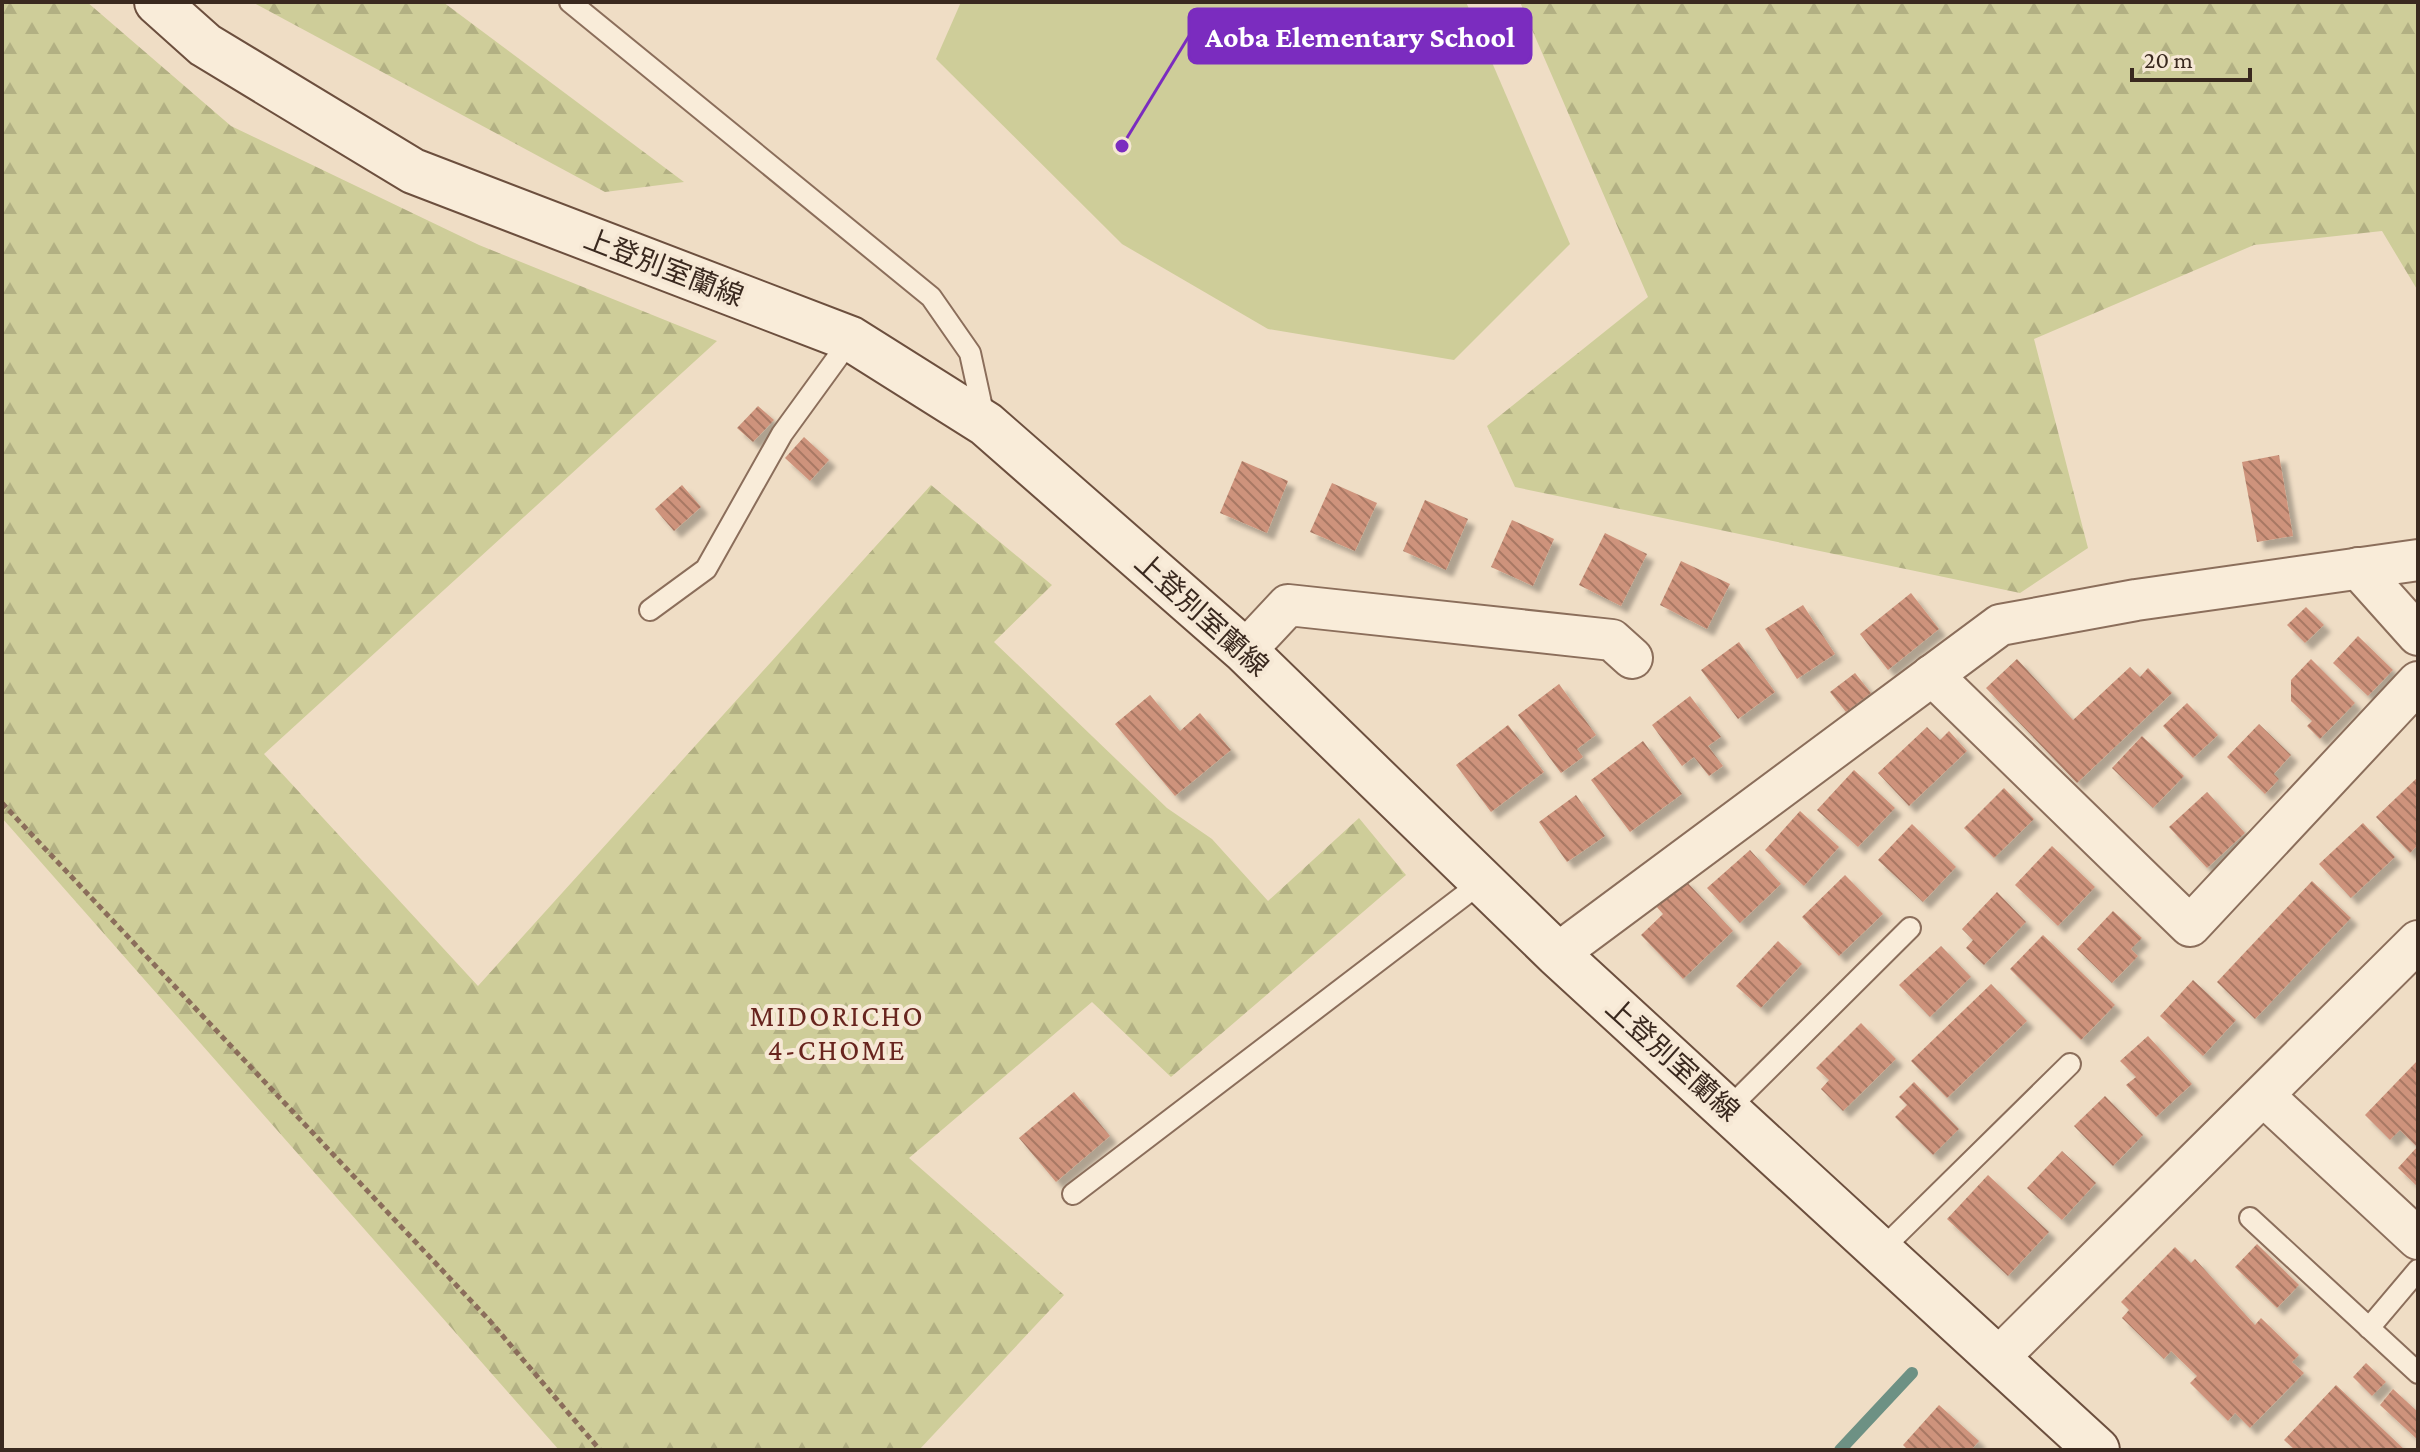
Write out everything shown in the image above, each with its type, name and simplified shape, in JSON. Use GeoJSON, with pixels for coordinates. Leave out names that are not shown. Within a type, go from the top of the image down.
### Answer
{"type":"FeatureCollection","features":[{"type":"Feature","properties":{"kind":"main road","name":"上登別室蘭線"},"geometry":{"type":"LineString","coordinates":[[157,2],[205,45],[413,171],[851,339],[986,424],[1245,651],[1557,954],[2097,1450]]}},
{"type":"Feature","properties":{"kind":"street"},"geometry":{"type":"LineString","coordinates":[[1557,954],[2000,625],[2136,600],[2418,560]]}},
{"type":"Feature","properties":{"kind":"street"},"geometry":{"type":"LineString","coordinates":[[2358,568],[2418,635]]}},
{"type":"Feature","properties":{"kind":"street"},"geometry":{"type":"LineString","coordinates":[[1245,651],[1288,605],[1612,640],[1632,658]]}},
{"type":"Feature","properties":{"kind":"street"},"geometry":{"type":"LineString","coordinates":[[1932,675],[2190,926],[2418,682]]}},
{"type":"Feature","properties":{"kind":"street"},"geometry":{"type":"LineString","coordinates":[[1998,1358],[2418,941]]}},
{"type":"Feature","properties":{"kind":"street"},"geometry":{"type":"LineString","coordinates":[[2264,1096],[2418,1239]]}},
{"type":"Feature","properties":{"kind":"lane"},"geometry":{"type":"LineString","coordinates":[[570,2],[931,297],[970,353],[986,424]]}},
{"type":"Feature","properties":{"kind":"lane"},"geometry":{"type":"LineString","coordinates":[[650,610],[706,569],[782,434],[851,339]]}},
{"type":"Feature","properties":{"kind":"lane"},"geometry":{"type":"LineString","coordinates":[[1073,1194],[1483,881]]}},
{"type":"Feature","properties":{"kind":"lane"},"geometry":{"type":"LineString","coordinates":[[1728,1109],[1910,928]]}},
{"type":"Feature","properties":{"kind":"lane"},"geometry":{"type":"LineString","coordinates":[[1880,1251],[2070,1064]]}},
{"type":"Feature","properties":{"kind":"lane"},"geometry":{"type":"LineString","coordinates":[[2250,1218],[2418,1373]]}},
{"type":"Feature","properties":{"kind":"lane"},"geometry":{"type":"LineString","coordinates":[[2369,1328],[2418,1270]]}},
{"type":"Feature","properties":{"kind":"path"},"geometry":{"type":"LineString","coordinates":[[2,803],[490,1321],[600,1450]]}},
{"type":"Feature","properties":{"kind":"green space"},"geometry":{"type":"Polygon","coordinates":[[[2,2],[87,2],[231,126],[479,245],[717,341],[264,754],[478,986],[931,485],[1052,585],[994,642],[1167,808],[1212,839],[1268,901],[1359,818],[1406,875],[1171,1077],[1092,1002],[909,1158],[1064,1295],[919,1450],[559,1450],[2,818],[2,2]]]}},
{"type":"Feature","properties":{"kind":"green space"},"geometry":{"type":"Polygon","coordinates":[[[252,2],[443,2],[684,182],[605,192],[252,2]]]}},
{"type":"Feature","properties":{"kind":"green space"},"geometry":{"type":"Polygon","coordinates":[[[961,2],[1466,2],[1570,244],[1454,360],[1268,329],[1122,244],[936,59],[961,2]]]}},
{"type":"Feature","properties":{"kind":"green space"},"geometry":{"type":"Polygon","coordinates":[[[1520,2],[2418,2],[2418,291],[2382,231],[2254,245],[2034,339],[2088,548],[2020,593],[1515,487],[1487,426],[1648,297],[1520,2]]]}},
{"type":"Feature","properties":{"kind":"building"},"geometry":{"type":"Polygon","coordinates":[[[758,406],[774,420],[753,442],[737,428],[758,406]]]}},
{"type":"Feature","properties":{"kind":"building"},"geometry":{"type":"Polygon","coordinates":[[[804,437],[829,460],[810,481],[785,458],[804,437]]]}},
{"type":"Feature","properties":{"kind":"building"},"geometry":{"type":"Polygon","coordinates":[[[2279,455],[2293,536],[2257,542],[2242,462],[2279,455]]]}},
{"type":"Feature","properties":{"kind":"building"},"geometry":{"type":"Polygon","coordinates":[[[1242,461],[1288,481],[1267,533],[1220,513],[1242,461]]]}},
{"type":"Feature","properties":{"kind":"building"},"geometry":{"type":"Polygon","coordinates":[[[1332,483],[1377,503],[1355,551],[1310,532],[1332,483]]]}},
{"type":"Feature","properties":{"kind":"building"},"geometry":{"type":"Polygon","coordinates":[[[682,485],[701,507],[674,531],[655,509],[682,485]]]}},
{"type":"Feature","properties":{"kind":"building"},"geometry":{"type":"Polygon","coordinates":[[[1425,500],[1468,519],[1446,570],[1403,551],[1425,500]]]}},
{"type":"Feature","properties":{"kind":"building"},"geometry":{"type":"Polygon","coordinates":[[[1512,520],[1554,539],[1533,586],[1491,567],[1512,520]]]}},
{"type":"Feature","properties":{"kind":"building"},"geometry":{"type":"Polygon","coordinates":[[[1605,533],[1647,554],[1621,606],[1579,585],[1605,533]]]}},
{"type":"Feature","properties":{"kind":"building"},"geometry":{"type":"Polygon","coordinates":[[[1681,561],[1730,584],[1707,629],[1660,605],[1681,561]]]}},
{"type":"Feature","properties":{"kind":"building"},"geometry":{"type":"Polygon","coordinates":[[[1911,593],[1939,629],[1888,670],[1860,634],[1911,593]]]}},
{"type":"Feature","properties":{"kind":"building"},"geometry":{"type":"Polygon","coordinates":[[[1803,605],[1835,654],[1797,679],[1765,629],[1803,605]]]}},
{"type":"Feature","properties":{"kind":"building"},"geometry":{"type":"Polygon","coordinates":[[[2306,607],[2324,625],[2305,643],[2287,625],[2306,607]]]}},
{"type":"Feature","properties":{"kind":"building"},"geometry":{"type":"Polygon","coordinates":[[[2358,636],[2393,670],[2368,696],[2333,663],[2358,636]]]}},
{"type":"Feature","properties":{"kind":"building"},"geometry":{"type":"Polygon","coordinates":[[[1739,642],[1775,692],[1738,719],[1701,670],[1739,642]]]}},
{"type":"Feature","properties":{"kind":"building"},"geometry":{"type":"Polygon","coordinates":[[[2017,659],[2073,720],[2130,667],[2140,677],[2148,668],[2172,693],[2077,783],[1986,688],[2017,659]]]}},
{"type":"Feature","properties":{"kind":"building"},"geometry":{"type":"Polygon","coordinates":[[[2311,659],[2355,703],[2320,739],[2307,726],[2312,721],[2291,701],[2291,680],[2311,659]]]}},
{"type":"Feature","properties":{"kind":"building"},"geometry":{"type":"Polygon","coordinates":[[[1855,673],[1871,693],[1846,712],[1830,692],[1855,673]]]}},
{"type":"Feature","properties":{"kind":"building"},"geometry":{"type":"Polygon","coordinates":[[[1559,684],[1596,735],[1577,749],[1583,757],[1561,773],[1518,715],[1559,684]]]}},
{"type":"Feature","properties":{"kind":"building"},"geometry":{"type":"Polygon","coordinates":[[[1150,695],[1180,731],[1200,713],[1231,750],[1175,796],[1115,724],[1150,695]]]}},
{"type":"Feature","properties":{"kind":"building"},"geometry":{"type":"Polygon","coordinates":[[[1690,696],[1721,737],[1708,746],[1723,766],[1709,776],[1694,757],[1682,766],[1652,725],[1690,696]]]}},
{"type":"Feature","properties":{"kind":"building"},"geometry":{"type":"Polygon","coordinates":[[[2187,703],[2218,735],[2193,758],[2163,726],[2187,703]]]}},
{"type":"Feature","properties":{"kind":"building"},"geometry":{"type":"Polygon","coordinates":[[[2259,724],[2291,755],[2274,774],[2279,779],[2265,794],[2227,757],[2259,724]]]}},
{"type":"Feature","properties":{"kind":"building"},"geometry":{"type":"Polygon","coordinates":[[[1508,725],[1544,772],[1491,812],[1456,765],[1508,725]]]}},
{"type":"Feature","properties":{"kind":"building"},"geometry":{"type":"Polygon","coordinates":[[[1927,727],[1940,740],[1949,731],[1967,751],[1909,806],[1878,773],[1927,727]]]}},
{"type":"Feature","properties":{"kind":"building"},"geometry":{"type":"Polygon","coordinates":[[[2142,736],[2184,776],[2153,808],[2112,768],[2142,736]]]}},
{"type":"Feature","properties":{"kind":"building"},"geometry":{"type":"Polygon","coordinates":[[[1643,741],[1682,794],[1630,832],[1591,780],[1643,741]]]}},
{"type":"Feature","properties":{"kind":"building"},"geometry":{"type":"Polygon","coordinates":[[[1854,770],[1895,808],[1858,847],[1817,810],[1854,770]]]}},
{"type":"Feature","properties":{"kind":"building"},"geometry":{"type":"Polygon","coordinates":[[[2418,777],[2418,845],[2410,853],[2376,817],[2418,777]]]}},
{"type":"Feature","properties":{"kind":"building"},"geometry":{"type":"Polygon","coordinates":[[[2004,788],[2034,819],[1994,858],[1964,828],[2004,788]]]}},
{"type":"Feature","properties":{"kind":"building"},"geometry":{"type":"Polygon","coordinates":[[[2207,792],[2245,833],[2207,868],[2169,827],[2207,792]]]}},
{"type":"Feature","properties":{"kind":"building"},"geometry":{"type":"Polygon","coordinates":[[[1576,795],[1605,836],[1567,862],[1539,822],[1576,795]]]}},
{"type":"Feature","properties":{"kind":"building"},"geometry":{"type":"Polygon","coordinates":[[[1800,811],[1839,847],[1804,886],[1765,850],[1800,811]]]}},
{"type":"Feature","properties":{"kind":"building"},"geometry":{"type":"Polygon","coordinates":[[[2363,823],[2395,857],[2351,898],[2319,864],[2363,823]]]}},
{"type":"Feature","properties":{"kind":"building"},"geometry":{"type":"Polygon","coordinates":[[[1912,824],[1956,867],[1923,902],[1878,860],[1912,824]]]}},
{"type":"Feature","properties":{"kind":"building"},"geometry":{"type":"Polygon","coordinates":[[[2052,846],[2095,887],[2058,926],[2015,885],[2052,846]]]}},
{"type":"Feature","properties":{"kind":"building"},"geometry":{"type":"Polygon","coordinates":[[[1750,850],[1781,884],[1740,923],[1707,888],[1750,850]]]}},
{"type":"Feature","properties":{"kind":"building"},"geometry":{"type":"Polygon","coordinates":[[[1845,875],[1883,914],[1839,956],[1802,917],[1845,875]]]}},
{"type":"Feature","properties":{"kind":"building"},"geometry":{"type":"Polygon","coordinates":[[[1684,879],[1733,931],[1683,979],[1641,935],[1663,914],[1656,906],[1684,879]]]}},
{"type":"Feature","properties":{"kind":"building"},"geometry":{"type":"Polygon","coordinates":[[[2312,881],[2351,918],[2255,1019],[2217,982],[2312,881]]]}},
{"type":"Feature","properties":{"kind":"building"},"geometry":{"type":"Polygon","coordinates":[[[1997,892],[2026,922],[1984,965],[1966,948],[1973,940],[1962,929],[1997,892]]]}},
{"type":"Feature","properties":{"kind":"building"},"geometry":{"type":"Polygon","coordinates":[[[2113,911],[2142,938],[2131,949],[2138,956],[2112,983],[2077,949],[2113,911]]]}},
{"type":"Feature","properties":{"kind":"building"},"geometry":{"type":"Polygon","coordinates":[[[2043,935],[2115,1005],[2081,1040],[2010,969],[2043,935]]]}},
{"type":"Feature","properties":{"kind":"building"},"geometry":{"type":"Polygon","coordinates":[[[1778,941],[1802,964],[1761,1008],[1736,986],[1778,941]]]}},
{"type":"Feature","properties":{"kind":"building"},"geometry":{"type":"Polygon","coordinates":[[[1941,946],[1971,977],[1930,1017],[1899,985],[1941,946]]]}},
{"type":"Feature","properties":{"kind":"building"},"geometry":{"type":"Polygon","coordinates":[[[2193,980],[2236,1020],[2203,1056],[2160,1016],[2193,980]]]}},
{"type":"Feature","properties":{"kind":"building"},"geometry":{"type":"Polygon","coordinates":[[[1991,984],[2027,1021],[1947,1098],[1911,1061],[1991,984]]]}},
{"type":"Feature","properties":{"kind":"building"},"geometry":{"type":"Polygon","coordinates":[[[1861,1023],[1896,1059],[1843,1111],[1821,1089],[1829,1080],[1816,1068],[1861,1023]]]}},
{"type":"Feature","properties":{"kind":"building"},"geometry":{"type":"Polygon","coordinates":[[[2148,1036],[2192,1084],[2156,1117],[2126,1085],[2136,1077],[2120,1061],[2148,1036]]]}},
{"type":"Feature","properties":{"kind":"building"},"geometry":{"type":"Polygon","coordinates":[[[2418,1060],[2418,1187],[2398,1168],[2417,1147],[2400,1130],[2390,1140],[2365,1115],[2418,1060]]]}},
{"type":"Feature","properties":{"kind":"building"},"geometry":{"type":"Polygon","coordinates":[[[1914,1082],[1959,1129],[1933,1155],[1895,1117],[1907,1105],[1899,1097],[1914,1082]]]}},
{"type":"Feature","properties":{"kind":"building"},"geometry":{"type":"Polygon","coordinates":[[[1074,1092],[1110,1136],[1056,1182],[1019,1138],[1074,1092]]]}},
{"type":"Feature","properties":{"kind":"building"},"geometry":{"type":"Polygon","coordinates":[[[2105,1096],[2143,1135],[2113,1166],[2074,1126],[2105,1096]]]}},
{"type":"Feature","properties":{"kind":"building"},"geometry":{"type":"Polygon","coordinates":[[[2062,1151],[2096,1183],[2062,1220],[2027,1188],[2062,1151]]]}},
{"type":"Feature","properties":{"kind":"building"},"geometry":{"type":"Polygon","coordinates":[[[1988,1175],[2049,1232],[2008,1276],[1947,1219],[1988,1175]]]}},
{"type":"Feature","properties":{"kind":"building"},"geometry":{"type":"Polygon","coordinates":[[[2257,1244],[2299,1285],[2277,1308],[2235,1267],[2257,1244]]]}},
{"type":"Feature","properties":{"kind":"building"},"geometry":{"type":"Polygon","coordinates":[[[2175,1247],[2191,1263],[2195,1259],[2255,1325],[2261,1318],[2299,1355],[2292,1362],[2304,1373],[2250,1428],[2235,1413],[2228,1421],[2190,1383],[2197,1376],[2171,1351],[2164,1359],[2122,1318],[2129,1310],[2121,1302],[2175,1247]]]}},
{"type":"Feature","properties":{"kind":"building"},"geometry":{"type":"Polygon","coordinates":[[[2366,1363],[2386,1382],[2372,1396],[2353,1377],[2366,1363]]]}},
{"type":"Feature","properties":{"kind":"building"},"geometry":{"type":"Polygon","coordinates":[[[2336,1385],[2405,1450],[2295,1450],[2284,1440],[2336,1385]]]}},
{"type":"Feature","properties":{"kind":"building"},"geometry":{"type":"Polygon","coordinates":[[[2393,1389],[2418,1412],[2418,1440],[2380,1405],[2393,1389]]]}},
{"type":"Feature","properties":{"kind":"building"},"geometry":{"type":"Polygon","coordinates":[[[1939,1405],[1979,1441],[1971,1450],[1908,1450],[1903,1445],[1939,1405]]]}},
{"type":"Feature","properties":{"kind":"waterway"},"geometry":{"type":"LineString","coordinates":[[1840,1450],[1912,1373]]}},
{"type":"Feature","properties":{"kind":"place","name":"Aoba Elementary School"},"geometry":{"type":"Point","coordinates":[1122,146]}},
{"type":"Feature","properties":{"kind":"district","name":"MIDORICHO 4-CHOME"},"geometry":{"type":"Point","coordinates":[837,1033]}}]}
